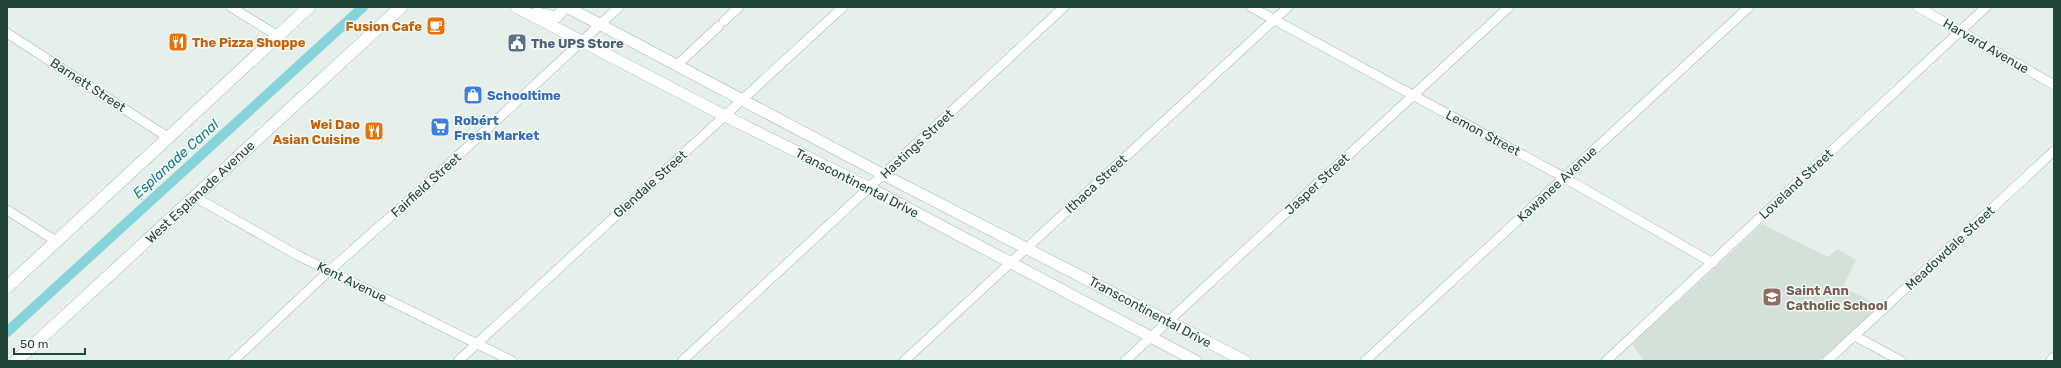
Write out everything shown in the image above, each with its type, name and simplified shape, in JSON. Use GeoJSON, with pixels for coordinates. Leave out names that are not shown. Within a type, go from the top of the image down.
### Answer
{"type":"FeatureCollection","features":[{"type":"Feature","properties":{"kind":"main road"},"geometry":{"type":"LineString","coordinates":[[7,287],[309,7]]}},
{"type":"Feature","properties":{"kind":"main road"},"geometry":{"type":"LineString","coordinates":[[382,25],[392,7]]}},
{"type":"Feature","properties":{"kind":"main road","name":"West Esplanade Avenue"},"geometry":{"type":"LineString","coordinates":[[16,361],[401,7]]}},
{"type":"Feature","properties":{"kind":"street"},"geometry":{"type":"LineString","coordinates":[[231,7],[278,36]]}},
{"type":"Feature","properties":{"kind":"street","name":"Transcontinental Drive"},"geometry":{"type":"LineString","coordinates":[[516,7],[725,116],[870,188],[1196,361]]}},
{"type":"Feature","properties":{"kind":"street"},"geometry":{"type":"LineString","coordinates":[[529,14],[539,12],[557,17],[566,7]]}},
{"type":"Feature","properties":{"kind":"street","name":"Transcontinental Drive"},"geometry":{"type":"LineString","coordinates":[[566,7],[884,175],[1244,361]]}},
{"type":"Feature","properties":{"kind":"street","name":"Fairfield Street"},"geometry":{"type":"LineString","coordinates":[[233,361],[330,270],[423,188],[618,7]]}},
{"type":"Feature","properties":{"kind":"street"},"geometry":{"type":"LineString","coordinates":[[677,65],[739,7]]}},
{"type":"Feature","properties":{"kind":"street","name":"Glendale Street"},"geometry":{"type":"LineString","coordinates":[[458,361],[843,7]]}},
{"type":"Feature","properties":{"kind":"street","name":"Hastings Street"},"geometry":{"type":"LineString","coordinates":[[682,361],[1064,7]]}},
{"type":"Feature","properties":{"kind":"street","name":"Lemon Street"},"geometry":{"type":"LineString","coordinates":[[1251,7],[1565,178],[1712,263]]}},
{"type":"Feature","properties":{"kind":"street","name":"Ithaca Street"},"geometry":{"type":"LineString","coordinates":[[904,361],[1288,7]]}},
{"type":"Feature","properties":{"kind":"street","name":"Jasper Street"},"geometry":{"type":"LineString","coordinates":[[1125,361],[1509,7]]}},
{"type":"Feature","properties":{"kind":"street","name":"Kawanee Avenue"},"geometry":{"type":"LineString","coordinates":[[1365,361],[1749,7]]}},
{"type":"Feature","properties":{"kind":"street","name":"Harvard Avenue"},"geometry":{"type":"LineString","coordinates":[[1918,7],[2054,86]]}},
{"type":"Feature","properties":{"kind":"street","name":"Loveland Street"},"geometry":{"type":"LineString","coordinates":[[1606,361],[1986,7]]}},
{"type":"Feature","properties":{"kind":"street","name":"Barnett Street"},"geometry":{"type":"LineString","coordinates":[[7,33],[169,138]]}},
{"type":"Feature","properties":{"kind":"street","name":"Meadowdale Street"},"geometry":{"type":"LineString","coordinates":[[1827,361],[2054,151]]}},
{"type":"Feature","properties":{"kind":"street","name":"Kent Avenue"},"geometry":{"type":"LineString","coordinates":[[195,197],[295,254],[512,361]]}},
{"type":"Feature","properties":{"kind":"street"},"geometry":{"type":"LineString","coordinates":[[7,210],[56,241]]}},
{"type":"Feature","properties":{"kind":"street"},"geometry":{"type":"LineString","coordinates":[[1855,336],[1901,361]]}},
{"type":"Feature","properties":{"kind":"street"},"geometry":{"type":"LineString","coordinates":[[2050,361],[2054,357]]}},
{"type":"Feature","properties":{"kind":"shaded area","name":"Saint Ann Catholic School"},"geometry":{"type":"Polygon","coordinates":[[[1762,224],[1828,257],[1838,249],[1856,260],[1843,287],[1879,306],[1819,361],[1644,361],[1632,344],[1762,224]]]}},
{"type":"Feature","properties":{"kind":"waterway","name":"Esplanade Canal"},"geometry":{"type":"LineString","coordinates":[[7,332],[363,7]]}},
{"type":"Feature","properties":{"kind":"place","name":"Fusion Cafe"},"geometry":{"type":"Point","coordinates":[436,26]}},
{"type":"Feature","properties":{"kind":"place","name":"The Pizza Shoppe"},"geometry":{"type":"Point","coordinates":[178,42]}},
{"type":"Feature","properties":{"kind":"place","name":"The UPS Store"},"geometry":{"type":"Point","coordinates":[517,43]}},
{"type":"Feature","properties":{"kind":"place","name":"Schooltime"},"geometry":{"type":"Point","coordinates":[473,95]}},
{"type":"Feature","properties":{"kind":"place","name":"Robért Fresh Market"},"geometry":{"type":"Point","coordinates":[440,127]}},
{"type":"Feature","properties":{"kind":"place","name":"Wei Dao Asian Cuisine"},"geometry":{"type":"Point","coordinates":[374,131]}},
{"type":"Feature","properties":{"kind":"place","name":"Saint Ann Catholic School"},"geometry":{"type":"Point","coordinates":[1772,297]}}]}
